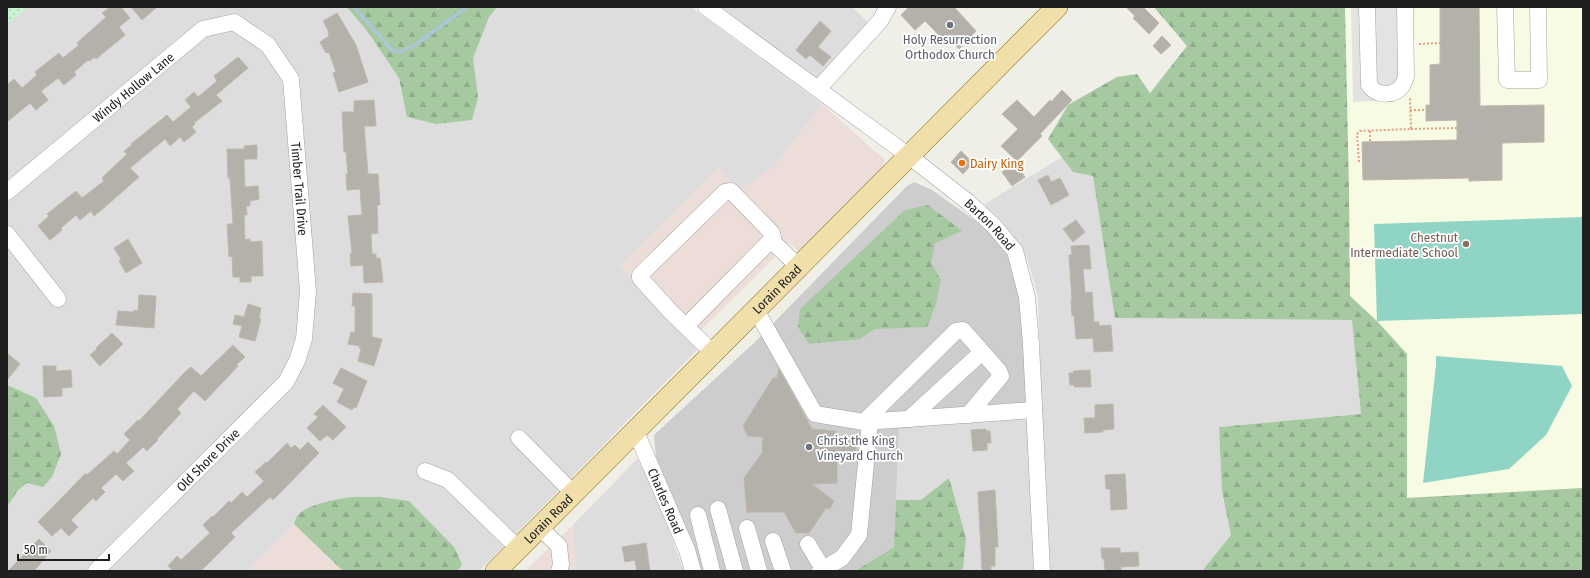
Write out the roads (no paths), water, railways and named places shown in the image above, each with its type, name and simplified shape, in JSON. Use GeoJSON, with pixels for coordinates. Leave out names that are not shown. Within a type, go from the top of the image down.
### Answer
{"type":"FeatureCollection","features":[{"type":"Feature","properties":{"kind":"main road","name":"Lorain Road"},"geometry":{"type":"LineString","coordinates":[[496,571],[714,354],[1056,8]]}},
{"type":"Feature","properties":{"kind":"street"},"geometry":{"type":"LineString","coordinates":[[818,89],[880,22],[888,7]]}},
{"type":"Feature","properties":{"kind":"street"},"geometry":{"type":"LineString","coordinates":[[1367,7],[1369,85],[1373,91],[1381,94],[1393,93],[1401,86],[1406,77],[1405,7]]}},
{"type":"Feature","properties":{"kind":"street"},"geometry":{"type":"LineString","coordinates":[[1505,7],[1507,80],[1540,80],[1538,7]]}},
{"type":"Feature","properties":{"kind":"street","name":"Barton Road"},"geometry":{"type":"LineString","coordinates":[[717,10],[818,89],[909,156],[968,202],[994,226],[1015,251],[1027,297],[1042,571]]}},
{"type":"Feature","properties":{"kind":"street","name":"Windy Hollow Lane"},"geometry":{"type":"LineString","coordinates":[[7,192],[203,29],[234,22],[268,45]]}},
{"type":"Feature","properties":{"kind":"street","name":"Timber Trail Drive"},"geometry":{"type":"LineString","coordinates":[[268,45],[291,79],[308,291],[304,339]]}},
{"type":"Feature","properties":{"kind":"street"},"geometry":{"type":"LineString","coordinates":[[714,354],[640,278],[640,275],[724,192],[731,191],[772,233],[774,243],[799,267]]}},
{"type":"Feature","properties":{"kind":"street"},"geometry":{"type":"LineString","coordinates":[[7,234],[58,298]]}},
{"type":"Feature","properties":{"kind":"street"},"geometry":{"type":"LineString","coordinates":[[686,326],[773,238]]}},
{"type":"Feature","properties":{"kind":"street"},"geometry":{"type":"LineString","coordinates":[[756,310],[815,414],[867,422],[1034,410]]}},
{"type":"Feature","properties":{"kind":"street"},"geometry":{"type":"LineString","coordinates":[[808,544],[821,570],[842,558],[859,535],[867,422],[956,331],[963,330],[999,371],[1001,376],[968,415]]}},
{"type":"Feature","properties":{"kind":"street","name":"Old Shore Drive"},"geometry":{"type":"LineString","coordinates":[[96,571],[286,382],[297,361],[304,339]]}},
{"type":"Feature","properties":{"kind":"street"},"geometry":{"type":"LineString","coordinates":[[909,419],[982,352]]}},
{"type":"Feature","properties":{"kind":"street","name":"Charles Road"},"geometry":{"type":"LineString","coordinates":[[636,432],[687,550],[693,571]]}},
{"type":"Feature","properties":{"kind":"street"},"geometry":{"type":"LineString","coordinates":[[519,438],[574,494]]}},
{"type":"Feature","properties":{"kind":"street"},"geometry":{"type":"LineString","coordinates":[[425,471],[448,480],[519,549]]}},
{"type":"Feature","properties":{"kind":"street"},"geometry":{"type":"LineString","coordinates":[[718,509],[735,571]]}},
{"type":"Feature","properties":{"kind":"street"},"geometry":{"type":"LineString","coordinates":[[698,515],[712,571]]}},
{"type":"Feature","properties":{"kind":"street"},"geometry":{"type":"LineString","coordinates":[[540,528],[559,546],[561,565],[559,571]]}},
{"type":"Feature","properties":{"kind":"street"},"geometry":{"type":"LineString","coordinates":[[747,528],[759,571]]}},
{"type":"Feature","properties":{"kind":"street"},"geometry":{"type":"LineString","coordinates":[[773,541],[783,571]]}},
{"type":"Feature","properties":{"kind":"street"},"geometry":{"type":"LineString","coordinates":[[687,550],[705,545]]}},
{"type":"Feature","properties":{"kind":"waterway"},"geometry":{"type":"LineString","coordinates":[[354,7],[392,50],[400,52],[415,45],[467,7]]}},
{"type":"Feature","properties":{"kind":"place","name":"Holy Resurrection Orthodox Church"},"geometry":{"type":"Point","coordinates":[950,25]}},
{"type":"Feature","properties":{"kind":"place","name":"Dairy King"},"geometry":{"type":"Point","coordinates":[962,163]}},
{"type":"Feature","properties":{"kind":"place","name":"Chestnut Intermediate School"},"geometry":{"type":"Point","coordinates":[1466,244]}},
{"type":"Feature","properties":{"kind":"place","name":"Christ the King Vineyard Church"},"geometry":{"type":"Point","coordinates":[809,447]}}]}
